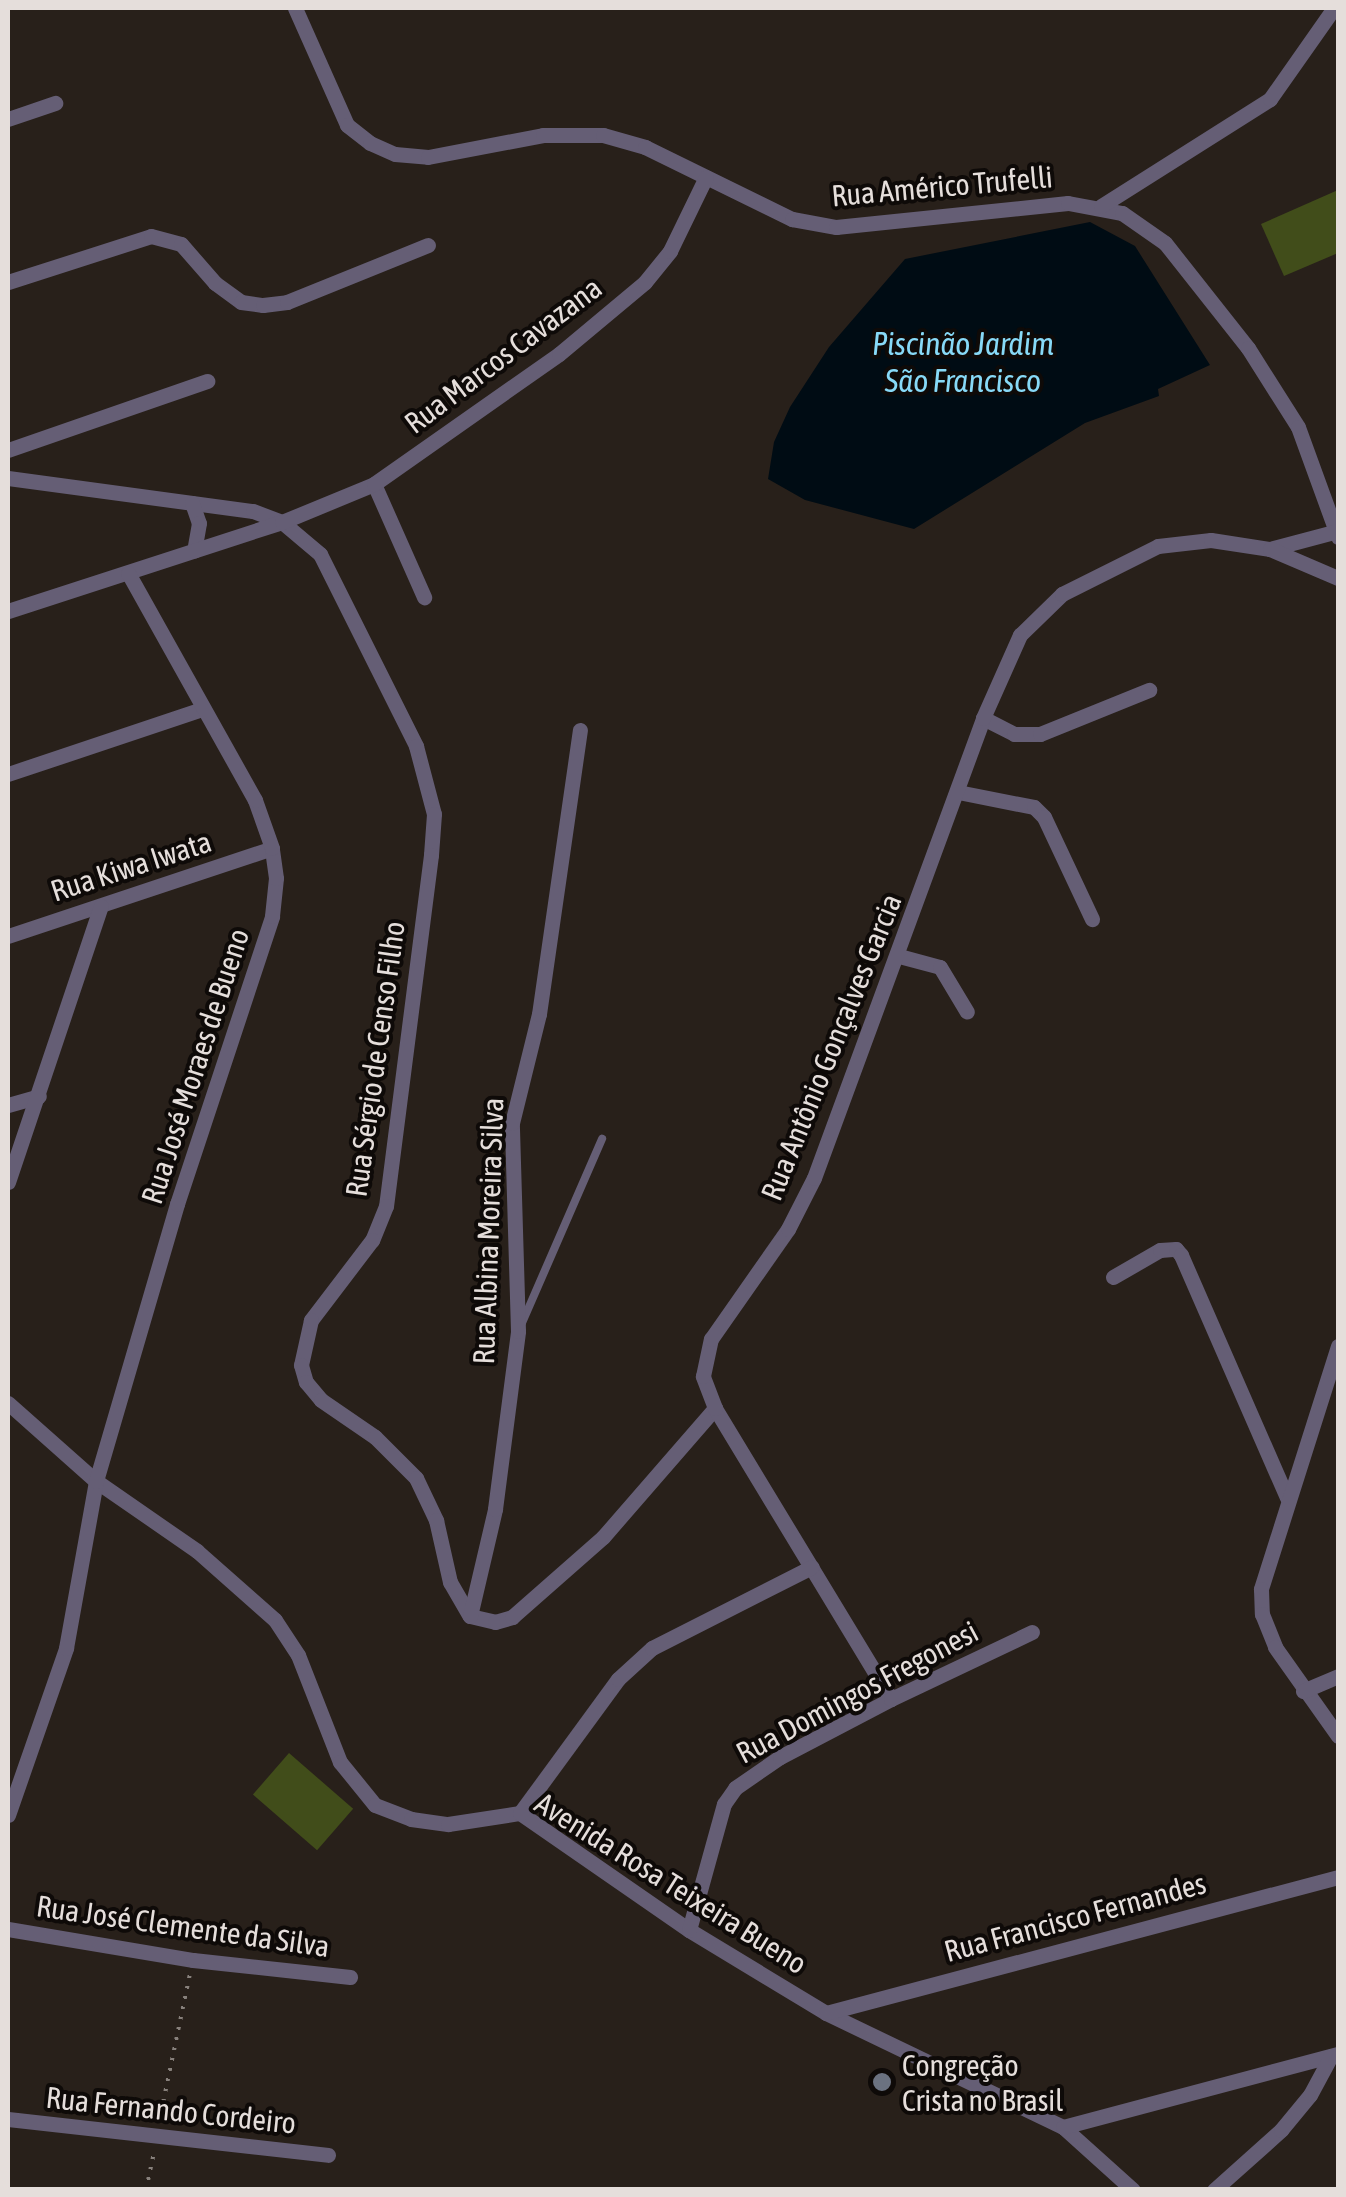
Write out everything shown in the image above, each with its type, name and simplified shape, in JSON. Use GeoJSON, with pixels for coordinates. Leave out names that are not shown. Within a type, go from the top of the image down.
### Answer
{"type":"FeatureCollection","features":[{"type":"Feature","properties":{"kind":"street","name":"Rua Américo Trufelli"},"geometry":{"type":"LineString","coordinates":[[294,8],[347,125],[370,143],[395,154],[428,157],[543,134],[603,135],[645,147],[792,220],[836,228],[1068,202],[1101,206],[1141,223],[1165,242],[1248,348],[1298,427],[1338,534]]}},
{"type":"Feature","properties":{"kind":"street"},"geometry":{"type":"LineString","coordinates":[[1101,206],[1270,99],[1334,8]]}},
{"type":"Feature","properties":{"kind":"street"},"geometry":{"type":"LineString","coordinates":[[8,119],[55,103]]}},
{"type":"Feature","properties":{"kind":"street","name":"Rua Marcos Cavazana"},"geometry":{"type":"LineString","coordinates":[[8,612],[282,522],[374,484],[559,354],[646,282],[670,251],[706,177]]}},
{"type":"Feature","properties":{"kind":"street"},"geometry":{"type":"LineString","coordinates":[[8,282],[151,236],[180,244],[215,283],[241,302],[263,305],[287,302],[428,245]]}},
{"type":"Feature","properties":{"kind":"street"},"geometry":{"type":"LineString","coordinates":[[8,450],[207,381]]}},
{"type":"Feature","properties":{"kind":"street","name":"Rua Sérgio de Censo Filho"},"geometry":{"type":"LineString","coordinates":[[8,478],[253,512],[282,522],[320,554],[416,746],[434,814],[386,1206],[372,1240],[312,1320],[301,1365],[306,1382],[321,1400],[375,1437],[416,1478],[436,1520],[450,1582],[470,1616]]}},
{"type":"Feature","properties":{"kind":"street"},"geometry":{"type":"LineString","coordinates":[[374,484],[424,597]]}},
{"type":"Feature","properties":{"kind":"street"},"geometry":{"type":"LineString","coordinates":[[192,503],[199,523],[194,552]]}},
{"type":"Feature","properties":{"kind":"street","name":"Rua Antônio Gonçalves Garcia"},"geometry":{"type":"LineString","coordinates":[[1270,550],[1338,534]]}},
{"type":"Feature","properties":{"kind":"street","name":"Rua Antônio Gonçalves Garcia"},"geometry":{"type":"LineString","coordinates":[[891,1698],[716,1408],[704,1376],[711,1340],[788,1230],[814,1178],[899,956],[983,718],[1020,635],[1062,594],[1158,546],[1211,540],[1270,550],[1338,578]]}},
{"type":"Feature","properties":{"kind":"street","name":"Rua José Moraes de Bueno"},"geometry":{"type":"LineString","coordinates":[[8,1815],[66,1648],[96,1482],[177,1204],[262,959],[274,897],[272,848],[256,800],[128,573]]}},
{"type":"Feature","properties":{"kind":"street"},"geometry":{"type":"LineString","coordinates":[[983,718],[1014,734],[1040,734],[1149,690]]}},
{"type":"Feature","properties":{"kind":"street"},"geometry":{"type":"LineString","coordinates":[[8,774],[202,709]]}},
{"type":"Feature","properties":{"kind":"street","name":"Rua Albina Moreira Silva"},"geometry":{"type":"LineString","coordinates":[[470,1616],[495,1509],[518,1331],[512,1123],[539,1014],[580,730]]}},
{"type":"Feature","properties":{"kind":"street"},"geometry":{"type":"LineString","coordinates":[[958,792],[1034,807],[1044,817],[1092,919]]}},
{"type":"Feature","properties":{"kind":"street","name":"Rua Kiwa Iwata"},"geometry":{"type":"LineString","coordinates":[[8,936],[272,848]]}},
{"type":"Feature","properties":{"kind":"street"},"geometry":{"type":"LineString","coordinates":[[8,1182],[101,906]]}},
{"type":"Feature","properties":{"kind":"street"},"geometry":{"type":"LineString","coordinates":[[899,956],[940,967],[967,1012]]}},
{"type":"Feature","properties":{"kind":"street"},"geometry":{"type":"LineString","coordinates":[[8,1105],[39,1096]]}},
{"type":"Feature","properties":{"kind":"street"},"geometry":{"type":"LineString","coordinates":[[1114,1278],[1160,1250],[1176,1249],[1181,1254],[1288,1498]]}},
{"type":"Feature","properties":{"kind":"street"},"geometry":{"type":"LineString","coordinates":[[1338,1346],[1266,1563],[1262,1614],[1274,1647],[1338,1736]]}},
{"type":"Feature","properties":{"kind":"street","name":"Avenida Rosa Teixeira Bueno"},"geometry":{"type":"LineString","coordinates":[[8,1403],[96,1482],[197,1551],[276,1620],[298,1655],[340,1762],[375,1805],[411,1819],[448,1824],[520,1813],[690,1930],[826,2013],[1063,2128],[1133,2190]]}},
{"type":"Feature","properties":{"kind":"street"},"geometry":{"type":"LineString","coordinates":[[470,1616],[495,1622],[512,1617],[603,1537],[716,1408]]}},
{"type":"Feature","properties":{"kind":"street"},"geometry":{"type":"LineString","coordinates":[[520,1813],[618,1679],[652,1648],[812,1566]]}},
{"type":"Feature","properties":{"kind":"street","name":"Rua Domingos Fregonesi"},"geometry":{"type":"LineString","coordinates":[[690,1930],[724,1804],[735,1788],[780,1757],[891,1698],[1032,1632]]}},
{"type":"Feature","properties":{"kind":"street"},"geometry":{"type":"LineString","coordinates":[[1304,1691],[1338,1676]]}},
{"type":"Feature","properties":{"kind":"street","name":"Rua Francisco Fernandes"},"geometry":{"type":"LineString","coordinates":[[826,2013],[1338,1877]]}},
{"type":"Feature","properties":{"kind":"street","name":"Rua José Clemente da Silva"},"geometry":{"type":"LineString","coordinates":[[8,1929],[193,1960],[350,1977]]}},
{"type":"Feature","properties":{"kind":"street"},"geometry":{"type":"LineString","coordinates":[[1063,2128],[1334,2055]]}},
{"type":"Feature","properties":{"kind":"street"},"geometry":{"type":"LineString","coordinates":[[1214,2190],[1281,2130],[1310,2096],[1334,2055]]}},
{"type":"Feature","properties":{"kind":"street","name":"Rua Fernando Cordeiro"},"geometry":{"type":"LineString","coordinates":[[8,2119],[328,2155]]}},
{"type":"Feature","properties":{"kind":"lane"},"geometry":{"type":"LineString","coordinates":[[518,1331],[602,1139]]}},
{"type":"Feature","properties":{"kind":"path"},"geometry":{"type":"LineString","coordinates":[[146,2190],[193,1960]]}},
{"type":"Feature","properties":{"kind":"green space"},"geometry":{"type":"Polygon","coordinates":[[[1338,190],[1338,253],[1284,276],[1261,224],[1338,190]]]}},
{"type":"Feature","properties":{"kind":"green space"},"geometry":{"type":"Polygon","coordinates":[[[289,1753],[353,1809],[317,1850],[253,1795],[289,1753]]]}},
{"type":"Feature","properties":{"kind":"water","name":"Piscinão Jardim São Francisco"},"geometry":{"type":"Polygon","coordinates":[[[1090,222],[1135,246],[1210,365],[1158,389],[1159,396],[1085,423],[914,529],[805,500],[768,479],[774,442],[790,407],[829,347],[905,259],[1090,222]]]}},
{"type":"Feature","properties":{"kind":"place","name":"Congreção Crista no Brasil"},"geometry":{"type":"Point","coordinates":[882,2082]}}]}
